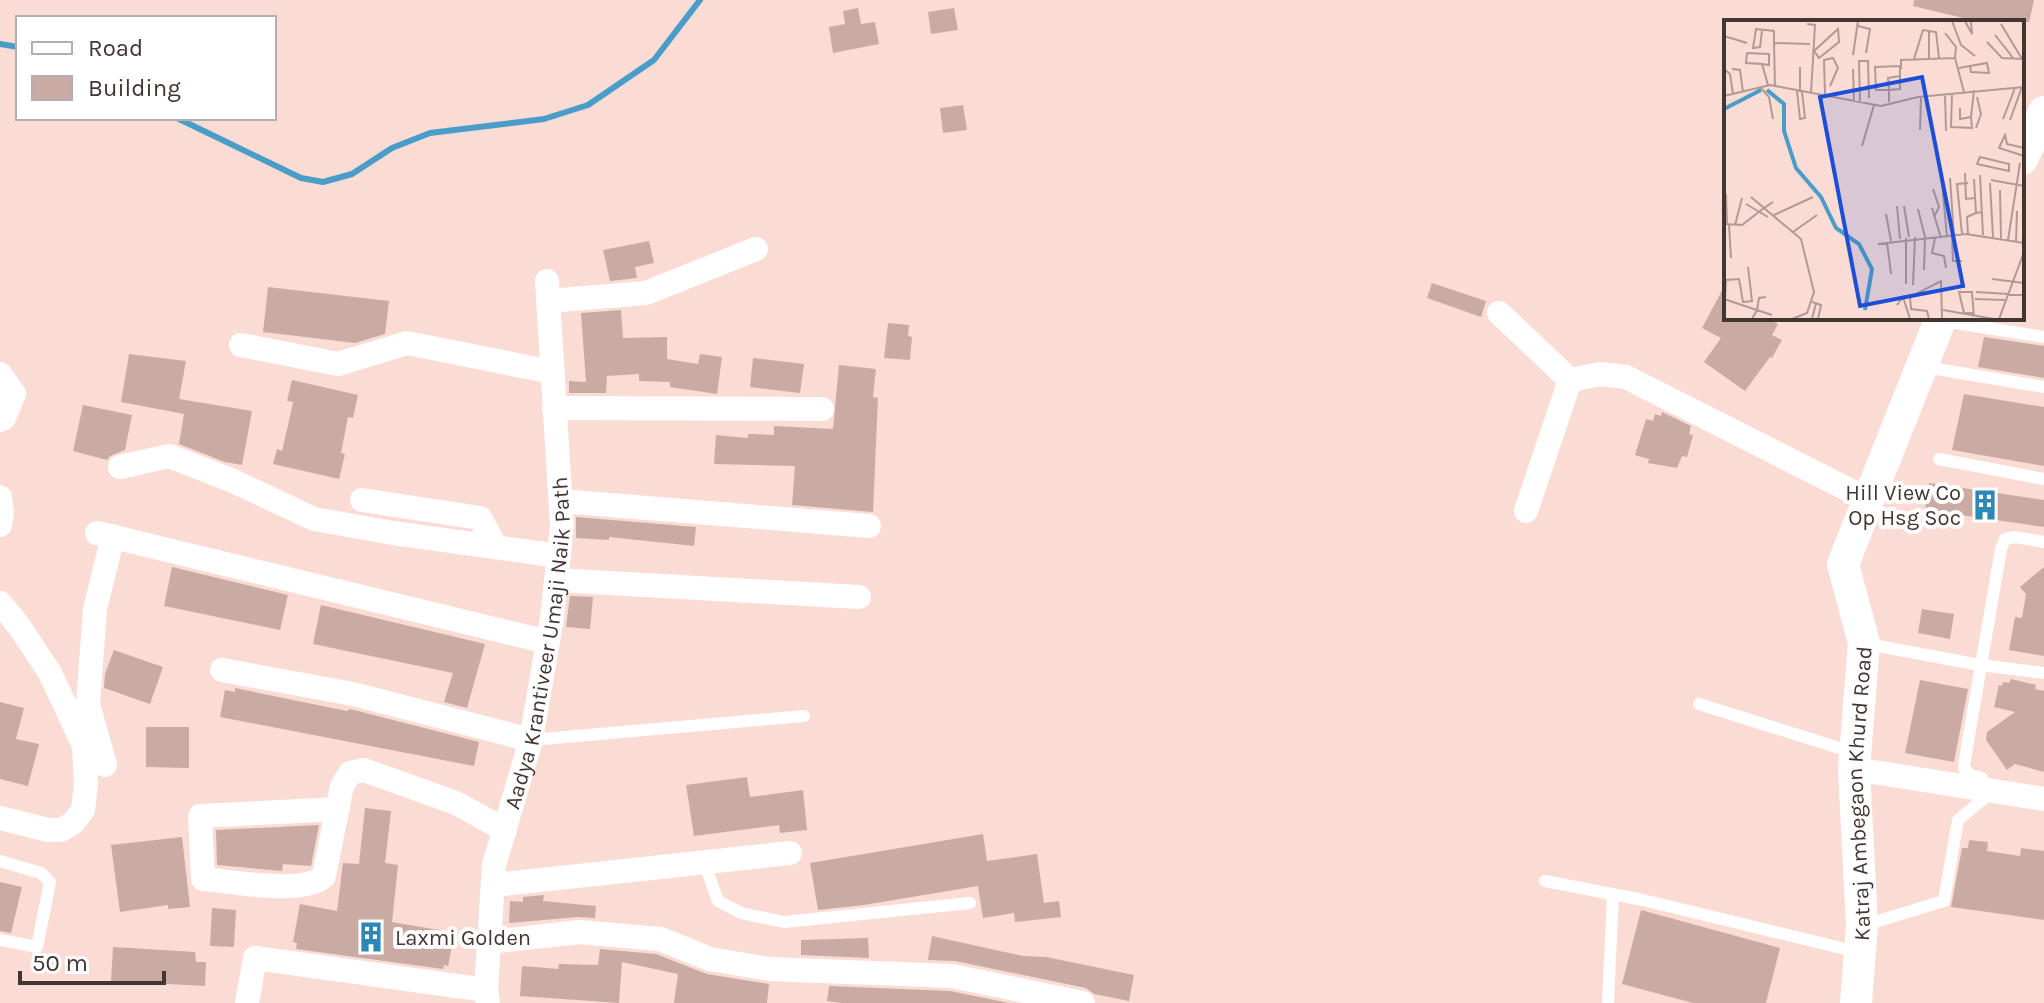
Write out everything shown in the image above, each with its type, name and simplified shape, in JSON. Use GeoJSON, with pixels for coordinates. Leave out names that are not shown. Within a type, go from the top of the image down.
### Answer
{"type":"FeatureCollection","features":[{"type":"Feature","properties":{"kind":"street"},"geometry":{"type":"LineString","coordinates":[[2024,155],[2044,112]]}},
{"type":"Feature","properties":{"kind":"street","name":"Aadya Krantiveer Umaji Naik Path"},"geometry":{"type":"LineString","coordinates":[[487,996],[494,865],[531,740],[548,642],[562,526],[548,291],[646,293],[756,249]]}},
{"type":"Feature","properties":{"kind":"street"},"geometry":{"type":"LineString","coordinates":[[1499,313],[1570,380]]}},
{"type":"Feature","properties":{"kind":"street","name":"Katraj Ambegaon Khurd Road"},"geometry":{"type":"LineString","coordinates":[[1856,1003],[1861,939],[1855,761],[1864,643],[1843,564],[1941,320]]}},
{"type":"Feature","properties":{"kind":"street"},"geometry":{"type":"LineString","coordinates":[[241,345],[338,364],[407,343],[552,372]]}},
{"type":"Feature","properties":{"kind":"street"},"geometry":{"type":"LineString","coordinates":[[0,374],[14,394],[4,418],[0,420]]}},
{"type":"Feature","properties":{"kind":"street"},"geometry":{"type":"LineString","coordinates":[[1570,380],[1601,374],[1626,377],[1869,500]]}},
{"type":"Feature","properties":{"kind":"street"},"geometry":{"type":"LineString","coordinates":[[1526,511],[1570,380]]}},
{"type":"Feature","properties":{"kind":"street"},"geometry":{"type":"LineString","coordinates":[[554,408],[822,409]]}},
{"type":"Feature","properties":{"kind":"street"},"geometry":{"type":"LineString","coordinates":[[120,467],[169,456],[231,480],[314,519],[496,547],[557,568],[859,597]]}},
{"type":"Feature","properties":{"kind":"street"},"geometry":{"type":"LineString","coordinates":[[0,497],[0,525]]}},
{"type":"Feature","properties":{"kind":"street"},"geometry":{"type":"LineString","coordinates":[[362,500],[480,518],[496,547]]}},
{"type":"Feature","properties":{"kind":"street"},"geometry":{"type":"LineString","coordinates":[[561,501],[869,526]]}},
{"type":"Feature","properties":{"kind":"street"},"geometry":{"type":"LineString","coordinates":[[105,765],[88,704],[95,609],[105,534],[548,642]]}},
{"type":"Feature","properties":{"kind":"street"},"geometry":{"type":"LineString","coordinates":[[0,603],[50,673],[84,746],[86,783],[83,810],[73,823],[61,830],[48,830],[0,818]]}},
{"type":"Feature","properties":{"kind":"street"},"geometry":{"type":"LineString","coordinates":[[222,670],[353,694],[531,740]]}},
{"type":"Feature","properties":{"kind":"street"},"geometry":{"type":"LineString","coordinates":[[1855,761],[2044,799]]}},
{"type":"Feature","properties":{"kind":"street"},"geometry":{"type":"LineString","coordinates":[[338,809],[200,816],[203,879],[298,887],[317,883],[324,876],[338,809],[342,786],[350,773],[364,770],[456,803],[505,830]]}},
{"type":"Feature","properties":{"kind":"street"},"geometry":{"type":"LineString","coordinates":[[494,885],[790,853]]}},
{"type":"Feature","properties":{"kind":"street"},"geometry":{"type":"LineString","coordinates":[[490,942],[579,932],[660,939],[710,959],[769,969],[952,976],[1083,1003]]}},
{"type":"Feature","properties":{"kind":"street"},"geometry":{"type":"LineString","coordinates":[[247,1003],[255,958],[487,996]]}},
{"type":"Feature","properties":{"kind":"lane"},"geometry":{"type":"LineString","coordinates":[[1947,320],[2044,337]]}},
{"type":"Feature","properties":{"kind":"lane"},"geometry":{"type":"LineString","coordinates":[[1922,366],[2044,387]]}},
{"type":"Feature","properties":{"kind":"lane"},"geometry":{"type":"LineString","coordinates":[[1939,459],[2044,479]]}},
{"type":"Feature","properties":{"kind":"lane"},"geometry":{"type":"LineString","coordinates":[[2044,542],[2015,537],[2005,539],[2001,549],[1964,768],[1970,775],[2044,790]]}},
{"type":"Feature","properties":{"kind":"lane"},"geometry":{"type":"LineString","coordinates":[[1864,643],[1980,665],[2044,673]]}},
{"type":"Feature","properties":{"kind":"lane"},"geometry":{"type":"LineString","coordinates":[[1699,704],[1855,761]]}},
{"type":"Feature","properties":{"kind":"lane"},"geometry":{"type":"LineString","coordinates":[[531,740],[804,716]]}},
{"type":"Feature","properties":{"kind":"lane"},"geometry":{"type":"LineString","coordinates":[[1545,881],[1861,939],[1944,901],[1958,820],[1994,791]]}},
{"type":"Feature","properties":{"kind":"lane"},"geometry":{"type":"LineString","coordinates":[[0,861],[41,873],[50,882],[37,947],[0,940]]}},
{"type":"Feature","properties":{"kind":"lane"},"geometry":{"type":"LineString","coordinates":[[704,862],[718,901],[741,913],[784,922],[970,903]]}},
{"type":"Feature","properties":{"kind":"lane"},"geometry":{"type":"LineString","coordinates":[[1608,1003],[1613,894]]}},
{"type":"Feature","properties":{"kind":"building"},"geometry":{"type":"Polygon","coordinates":[[[1914,0],[2034,0],[2029,22],[1972,20],[1913,6],[1914,0]]]}},
{"type":"Feature","properties":{"kind":"building"},"geometry":{"type":"Polygon","coordinates":[[[858,8],[861,24],[875,22],[879,44],[833,53],[829,27],[845,24],[843,11],[858,8]]]}},
{"type":"Feature","properties":{"kind":"building"},"geometry":{"type":"Polygon","coordinates":[[[954,8],[958,30],[931,34],[928,12],[954,8]]]}},
{"type":"Feature","properties":{"kind":"building"},"geometry":{"type":"Polygon","coordinates":[[[963,105],[967,130],[943,133],[940,108],[963,105]]]}},
{"type":"Feature","properties":{"kind":"building"},"geometry":{"type":"Polygon","coordinates":[[[649,241],[654,263],[635,267],[637,278],[610,281],[603,250],[649,241]]]}},
{"type":"Feature","properties":{"kind":"building"},"geometry":{"type":"Polygon","coordinates":[[[1432,283],[1486,301],[1481,317],[1427,298],[1432,283]]]}},
{"type":"Feature","properties":{"kind":"building"},"geometry":{"type":"Polygon","coordinates":[[[268,287],[389,301],[385,334],[355,343],[263,332],[268,287]]]}},
{"type":"Feature","properties":{"kind":"building"},"geometry":{"type":"Polygon","coordinates":[[[1724,287],[1724,320],[1771,320],[1778,324],[1772,335],[1782,340],[1772,358],[1745,391],[1704,362],[1721,338],[1702,328],[1724,287]]]}},
{"type":"Feature","properties":{"kind":"building"},"geometry":{"type":"Polygon","coordinates":[[[621,310],[623,338],[667,337],[667,359],[698,364],[700,354],[722,357],[717,394],[670,387],[670,382],[639,381],[639,374],[607,376],[606,393],[569,393],[569,381],[586,382],[581,313],[621,310]]]}},
{"type":"Feature","properties":{"kind":"building"},"geometry":{"type":"Polygon","coordinates":[[[888,323],[909,325],[908,336],[912,337],[910,360],[884,358],[888,323]]]}},
{"type":"Feature","properties":{"kind":"building"},"geometry":{"type":"Polygon","coordinates":[[[1984,337],[2044,346],[2044,378],[1978,367],[1984,337]]]}},
{"type":"Feature","properties":{"kind":"building"},"geometry":{"type":"Polygon","coordinates":[[[129,354],[186,361],[179,399],[252,411],[242,465],[225,462],[179,444],[184,414],[121,402],[129,354]]]}},
{"type":"Feature","properties":{"kind":"building"},"geometry":{"type":"Polygon","coordinates":[[[753,358],[804,364],[800,393],[750,387],[753,358]]]}},
{"type":"Feature","properties":{"kind":"building"},"geometry":{"type":"Polygon","coordinates":[[[839,365],[876,369],[873,397],[878,398],[873,512],[792,505],[795,466],[714,464],[716,435],[748,438],[748,434],[774,435],[774,426],[833,429],[839,365]]]}},
{"type":"Feature","properties":{"kind":"building"},"geometry":{"type":"Polygon","coordinates":[[[292,380],[358,395],[353,418],[348,417],[339,479],[273,464],[277,449],[282,451],[291,412],[293,402],[287,401],[292,380]]]}},
{"type":"Feature","properties":{"kind":"building"},"geometry":{"type":"Polygon","coordinates":[[[1964,394],[2044,407],[2044,466],[1952,450],[1964,394]]]}},
{"type":"Feature","properties":{"kind":"building"},"geometry":{"type":"Polygon","coordinates":[[[83,405],[132,415],[125,450],[107,460],[73,451],[83,405]]]}},
{"type":"Feature","properties":{"kind":"building"},"geometry":{"type":"Polygon","coordinates":[[[1662,412],[1691,426],[1689,434],[1693,435],[1687,457],[1682,456],[1677,468],[1648,463],[1649,459],[1635,455],[1646,419],[1653,421],[1655,414],[1661,416],[1662,412]]]}},
{"type":"Feature","properties":{"kind":"building","name":"Hill View Co Op Hsg Soc"},"geometry":{"type":"Polygon","coordinates":[[[1929,483],[2044,500],[2044,527],[1925,510],[1929,483]]]}},
{"type":"Feature","properties":{"kind":"building"},"geometry":{"type":"Polygon","coordinates":[[[576,517],[696,527],[694,546],[609,537],[609,540],[576,538],[576,517]]]}},
{"type":"Feature","properties":{"kind":"building"},"geometry":{"type":"Polygon","coordinates":[[[172,567],[288,595],[280,630],[164,606],[172,567]]]}},
{"type":"Feature","properties":{"kind":"building"},"geometry":{"type":"Polygon","coordinates":[[[2044,567],[2044,656],[2009,650],[2015,617],[2022,618],[2026,594],[2020,587],[2044,567]]]}},
{"type":"Feature","properties":{"kind":"building"},"geometry":{"type":"Polygon","coordinates":[[[570,596],[593,597],[590,629],[566,627],[570,596]]]}},
{"type":"Feature","properties":{"kind":"building"},"geometry":{"type":"Polygon","coordinates":[[[321,605],[485,644],[467,708],[444,702],[453,673],[313,644],[321,605]]]}},
{"type":"Feature","properties":{"kind":"building"},"geometry":{"type":"Polygon","coordinates":[[[1922,609],[1954,614],[1950,639],[1918,633],[1922,609]]]}},
{"type":"Feature","properties":{"kind":"building"},"geometry":{"type":"Polygon","coordinates":[[[114,650],[163,667],[150,704],[104,688],[105,674],[114,650]]]}},
{"type":"Feature","properties":{"kind":"building"},"geometry":{"type":"Polygon","coordinates":[[[2011,679],[2036,685],[2035,689],[2044,691],[2044,772],[2015,764],[2007,770],[1986,740],[1987,732],[2015,712],[1994,707],[1999,685],[2009,683],[2011,679]]]}},
{"type":"Feature","properties":{"kind":"building"},"geometry":{"type":"Polygon","coordinates":[[[1920,680],[1968,689],[1954,762],[1905,753],[1920,680]]]}},
{"type":"Feature","properties":{"kind":"building"},"geometry":{"type":"Polygon","coordinates":[[[235,688],[347,711],[350,709],[479,742],[474,766],[220,717],[225,690],[235,692],[235,688]]]}},
{"type":"Feature","properties":{"kind":"building"},"geometry":{"type":"Polygon","coordinates":[[[0,702],[24,708],[16,739],[39,744],[28,786],[0,779],[0,702]]]}},
{"type":"Feature","properties":{"kind":"building"},"geometry":{"type":"Polygon","coordinates":[[[146,727],[189,727],[189,768],[146,767],[146,727]]]}},
{"type":"Feature","properties":{"kind":"building"},"geometry":{"type":"Polygon","coordinates":[[[747,777],[750,797],[803,790],[807,830],[780,833],[779,825],[694,836],[686,785],[747,777]]]}},
{"type":"Feature","properties":{"kind":"building"},"geometry":{"type":"Polygon","coordinates":[[[365,808],[391,811],[385,863],[398,865],[392,922],[450,932],[447,945],[452,946],[448,966],[444,965],[443,969],[296,949],[297,943],[293,942],[300,904],[337,911],[343,863],[359,864],[365,808]]]}},
{"type":"Feature","properties":{"kind":"building"},"geometry":{"type":"Polygon","coordinates":[[[319,825],[311,866],[283,864],[282,871],[217,865],[216,830],[319,825]]]}},
{"type":"Feature","properties":{"kind":"building"},"geometry":{"type":"Polygon","coordinates":[[[983,834],[987,861],[1037,854],[1044,903],[1059,901],[1061,917],[1015,922],[1014,913],[983,918],[978,886],[818,910],[810,863],[983,834]]]}},
{"type":"Feature","properties":{"kind":"building"},"geometry":{"type":"Polygon","coordinates":[[[182,837],[190,907],[168,909],[168,905],[120,912],[111,845],[182,837]]]}},
{"type":"Feature","properties":{"kind":"building"},"geometry":{"type":"Polygon","coordinates":[[[1969,840],[1988,842],[1987,851],[2020,856],[2021,848],[2044,851],[2044,920],[1951,907],[1962,848],[1968,848],[1969,840]]]}},
{"type":"Feature","properties":{"kind":"building"},"geometry":{"type":"Polygon","coordinates":[[[0,882],[22,887],[11,933],[0,931],[0,882]]]}},
{"type":"Feature","properties":{"kind":"building"},"geometry":{"type":"Polygon","coordinates":[[[544,895],[543,901],[596,906],[595,918],[509,923],[510,901],[523,902],[523,897],[544,895]]]}},
{"type":"Feature","properties":{"kind":"building"},"geometry":{"type":"Polygon","coordinates":[[[212,908],[236,910],[234,947],[210,946],[212,908]]]}},
{"type":"Feature","properties":{"kind":"building"},"geometry":{"type":"Polygon","coordinates":[[[1641,910],[1780,948],[1766,1003],[1693,1003],[1622,984],[1641,910]]]}},
{"type":"Feature","properties":{"kind":"building"},"geometry":{"type":"Polygon","coordinates":[[[932,936],[1134,975],[1129,1001],[1094,994],[1086,988],[955,961],[928,960],[932,936]]]}},
{"type":"Feature","properties":{"kind":"building"},"geometry":{"type":"Polygon","coordinates":[[[868,938],[869,958],[801,955],[801,940],[868,938]]]}},
{"type":"Feature","properties":{"kind":"building"},"geometry":{"type":"Polygon","coordinates":[[[113,947],[195,952],[196,962],[206,962],[205,986],[111,981],[113,947]]]}},
{"type":"Feature","properties":{"kind":"building"},"geometry":{"type":"Polygon","coordinates":[[[600,949],[656,954],[707,974],[769,984],[767,1003],[674,1003],[678,974],[622,962],[619,1003],[520,996],[522,966],[558,969],[559,964],[598,965],[600,949]]]}},
{"type":"Feature","properties":{"kind":"building"},"geometry":{"type":"Polygon","coordinates":[[[829,986],[950,991],[1009,1003],[842,1003],[827,1001],[829,986]]]}},
{"type":"Feature","properties":{"kind":"waterway"},"geometry":{"type":"LineString","coordinates":[[181,120],[301,178],[323,182],[352,174],[392,148],[430,133],[544,119],[588,105],[654,60],[700,0]]}},
{"type":"Feature","properties":{"kind":"waterway"},"geometry":{"type":"LineString","coordinates":[[0,44],[16,47]]}},
{"type":"Feature","properties":{"kind":"place","name":"Hill View Co Op Hsg Soc"},"geometry":{"type":"Point","coordinates":[1985,505]}},
{"type":"Feature","properties":{"kind":"place","name":"Laxmi Golden"},"geometry":{"type":"Point","coordinates":[371,937]}}]}
